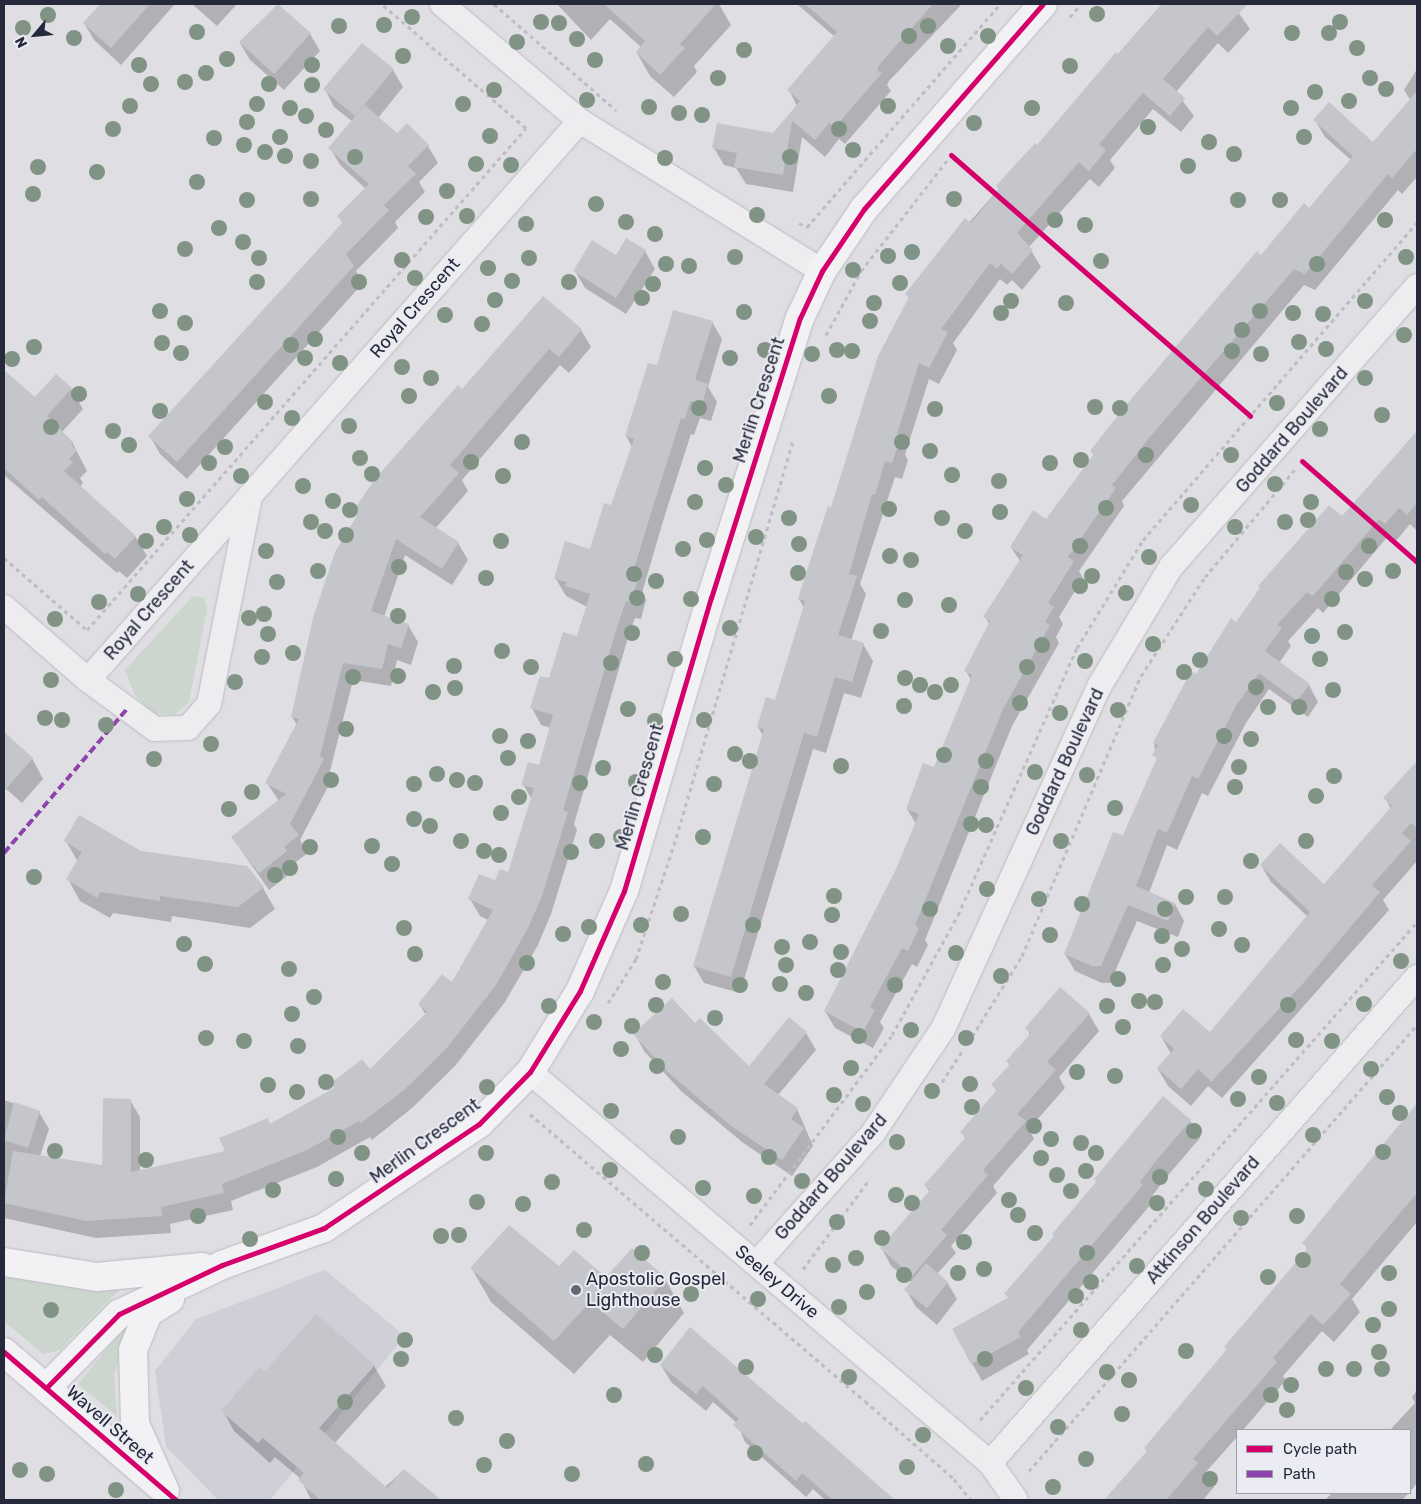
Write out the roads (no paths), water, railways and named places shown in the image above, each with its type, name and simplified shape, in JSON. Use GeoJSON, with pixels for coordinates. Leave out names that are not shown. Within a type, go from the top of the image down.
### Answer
{"type":"FeatureCollection","features":[{"type":"Feature","properties":{"kind":"street"},"geometry":{"type":"LineString","coordinates":[[442,4],[580,121],[822,271]]}},
{"type":"Feature","properties":{"kind":"street","name":"Merlin Crescent"},"geometry":{"type":"LineString","coordinates":[[46,1388],[119,1314],[222,1265],[324,1228],[479,1124],[530,1072],[580,991],[624,891],[711,598],[800,318],[822,271],[864,209],[1043,4]]}},
{"type":"Feature","properties":{"kind":"street","name":"Royal Crescent"},"geometry":{"type":"LineString","coordinates":[[88,680],[580,121]]}},
{"type":"Feature","properties":{"kind":"street","name":"Goddard Boulevard"},"geometry":{"type":"LineString","coordinates":[[756,1264],[873,1133],[943,1029],[1100,685],[1172,567],[1417,286]]}},
{"type":"Feature","properties":{"kind":"street"},"geometry":{"type":"LineString","coordinates":[[4,607],[88,680],[155,729],[188,728],[209,704],[250,495]]}},
{"type":"Feature","properties":{"kind":"street","name":"Atkinson Boulevard"},"geometry":{"type":"LineString","coordinates":[[990,1463],[1417,977]]}},
{"type":"Feature","properties":{"kind":"street","name":"Seeley Drive"},"geometry":{"type":"LineString","coordinates":[[530,1072],[990,1463],[1016,1500]]}},
{"type":"Feature","properties":{"kind":"street"},"geometry":{"type":"LineString","coordinates":[[4,1262],[97,1277],[222,1265]]}},
{"type":"Feature","properties":{"kind":"street"},"geometry":{"type":"LineString","coordinates":[[170,1496],[135,1424],[134,1350],[148,1313],[222,1265]]}},
{"type":"Feature","properties":{"kind":"street","name":"Wavell Street"},"geometry":{"type":"LineString","coordinates":[[4,1352],[170,1496]]}},
{"type":"Feature","properties":{"kind":"place","name":"Apostolic Gospel Lighthouse"},"geometry":{"type":"Point","coordinates":[576,1290]}}]}
